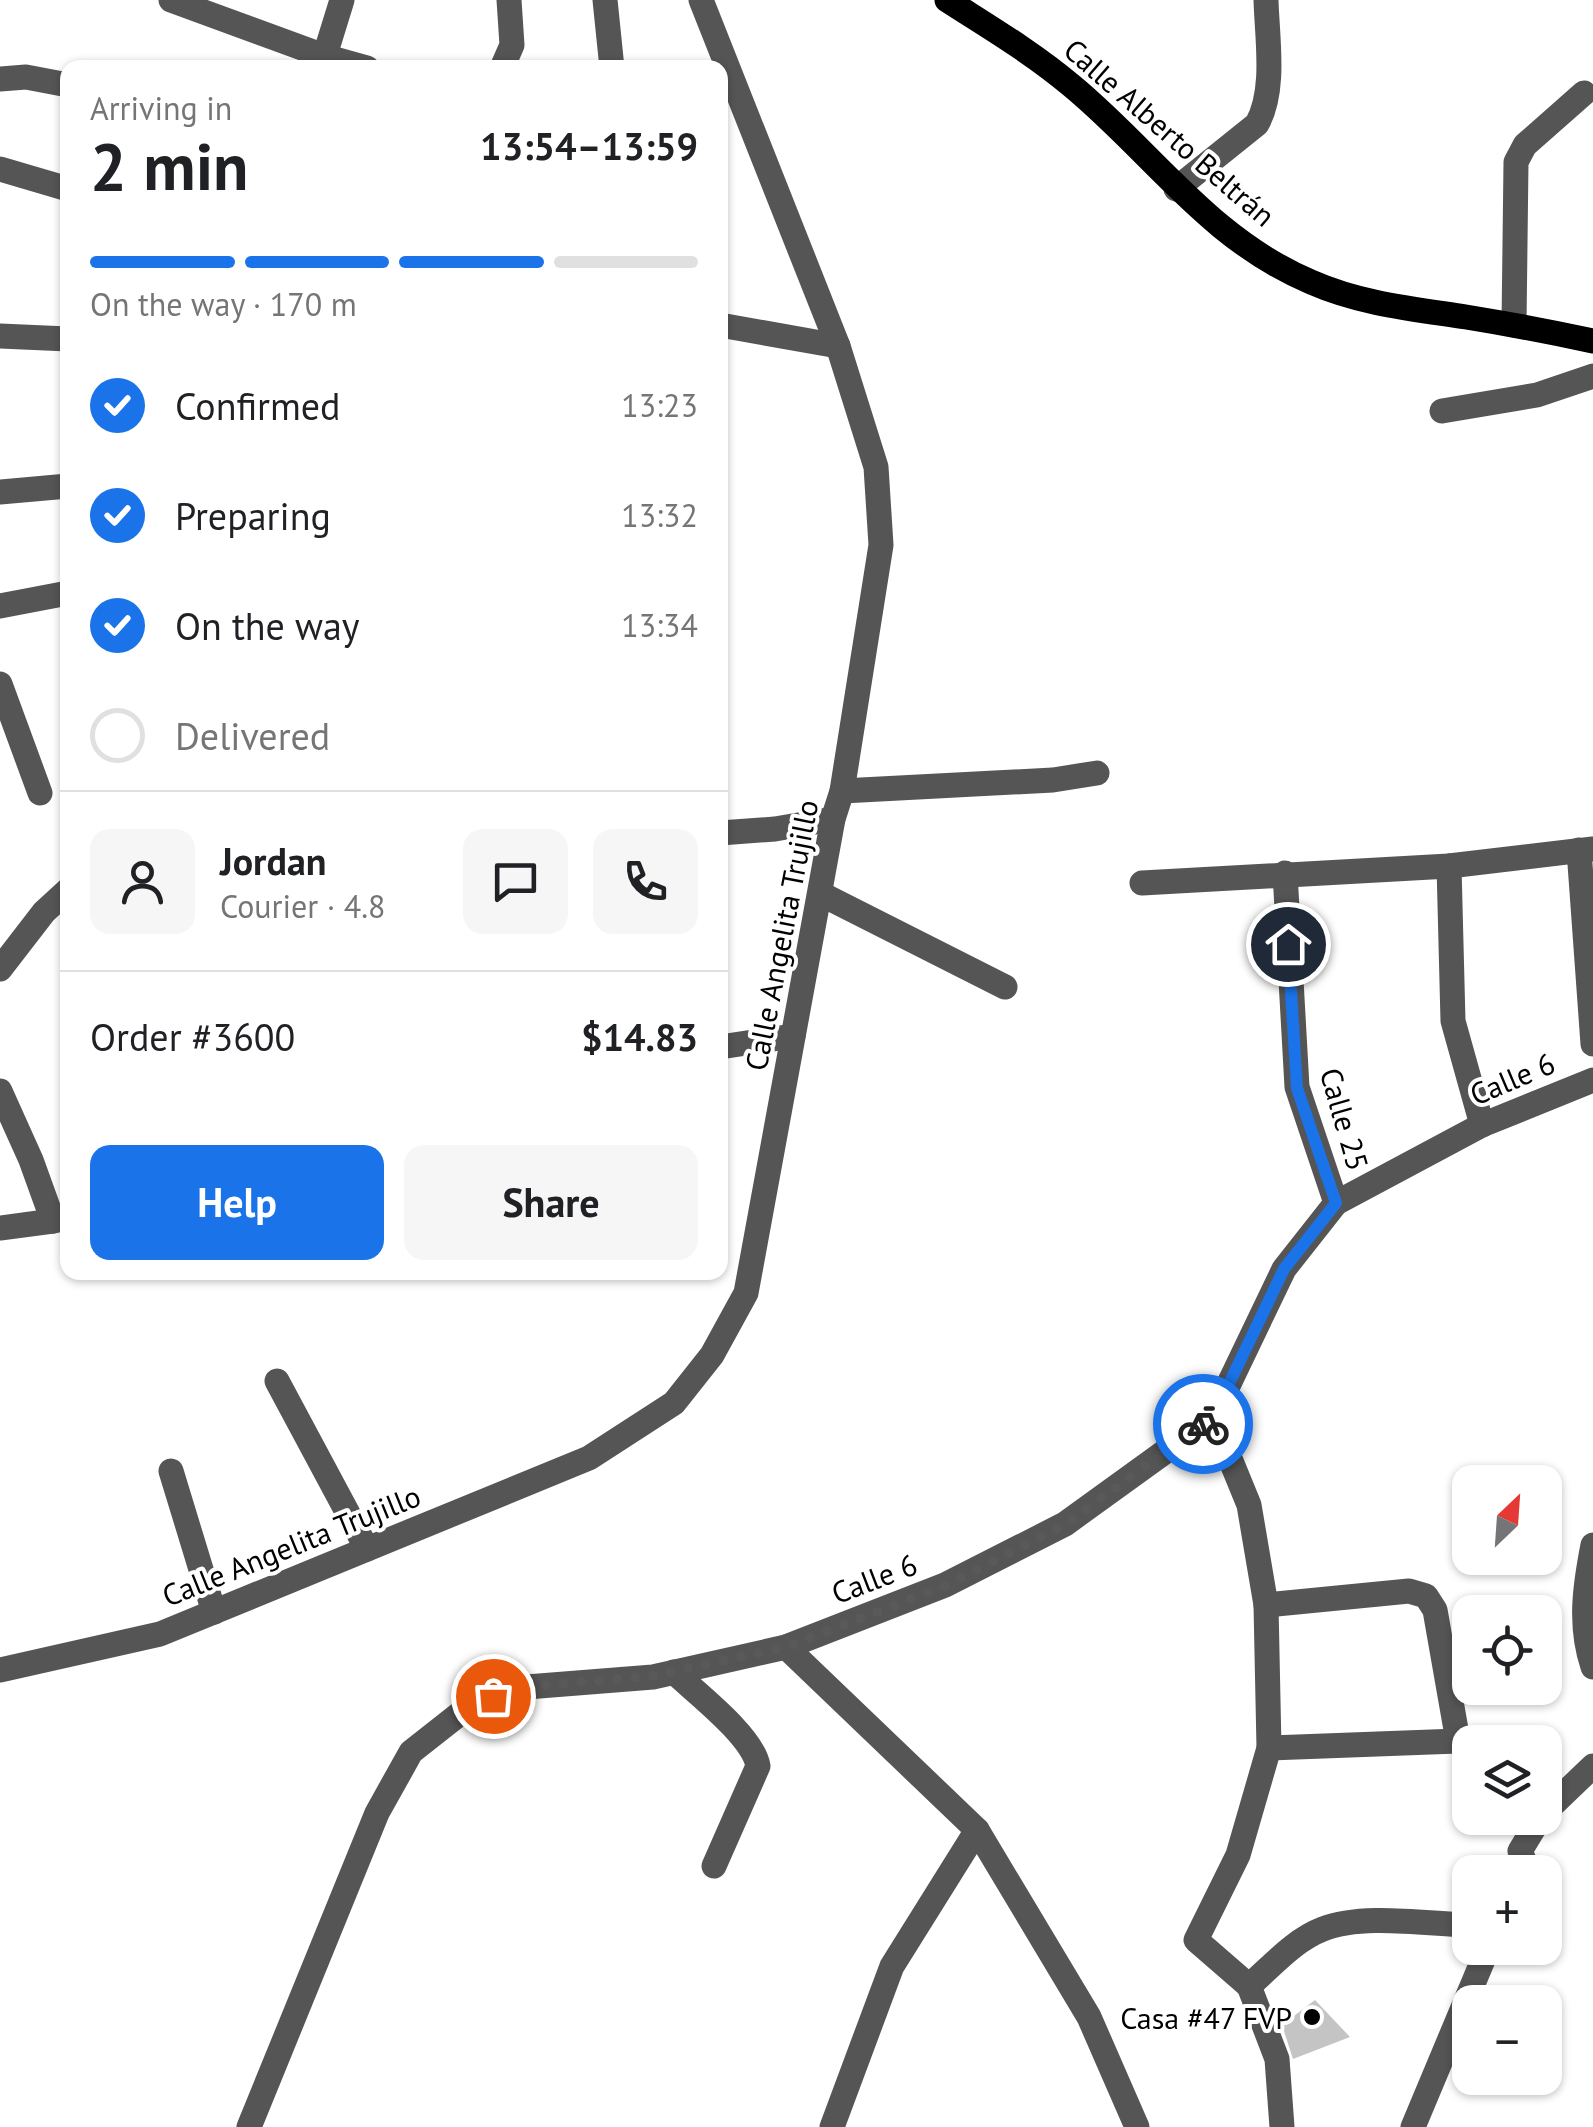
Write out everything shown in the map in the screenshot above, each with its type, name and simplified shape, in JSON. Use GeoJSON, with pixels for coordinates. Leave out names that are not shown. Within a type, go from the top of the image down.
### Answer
{"type":"FeatureCollection","features":[{"type":"Feature","properties":{"kind":"main road","name":"Calle Alberto Beltrán"},"geometry":{"type":"LineString","coordinates":[[947,0],[1075,88],[1176,190],[1260,255],[1308,282],[1362,302],[1593,340]]}},
{"type":"Feature","properties":{"kind":"street"},"geometry":{"type":"LineString","coordinates":[[172,0],[318,60]]}},
{"type":"Feature","properties":{"kind":"street"},"geometry":{"type":"LineString","coordinates":[[324,60],[342,0]]}},
{"type":"Feature","properties":{"kind":"street"},"geometry":{"type":"LineString","coordinates":[[506,60],[512,46],[509,0]]}},
{"type":"Feature","properties":{"kind":"street"},"geometry":{"type":"LineString","coordinates":[[605,0],[611,60]]}},
{"type":"Feature","properties":{"kind":"street","name":"Calle Angelita Trujillo"},"geometry":{"type":"LineString","coordinates":[[701,0],[725,60]]}},
{"type":"Feature","properties":{"kind":"street"},"geometry":{"type":"LineString","coordinates":[[1176,190],[1257,124],[1264,112],[1266,0]]}},
{"type":"Feature","properties":{"kind":"street","name":"Calle Angelita Trujillo"},"geometry":{"type":"LineString","coordinates":[[0,1670],[160,1634],[588,1458],[674,1403],[712,1354],[746,1293],[833,819],[842,791],[881,545],[876,467],[838,346],[728,68]]}},
{"type":"Feature","properties":{"kind":"street"},"geometry":{"type":"LineString","coordinates":[[0,79],[26,78],[60,84]]}},
{"type":"Feature","properties":{"kind":"street"},"geometry":{"type":"LineString","coordinates":[[1514,325],[1516,162],[1525,145],[1584,93]]}},
{"type":"Feature","properties":{"kind":"street"},"geometry":{"type":"LineString","coordinates":[[0,169],[60,187]]}},
{"type":"Feature","properties":{"kind":"street"},"geometry":{"type":"LineString","coordinates":[[728,326],[838,346]]}},
{"type":"Feature","properties":{"kind":"street"},"geometry":{"type":"LineString","coordinates":[[0,336],[60,339]]}},
{"type":"Feature","properties":{"kind":"street"},"geometry":{"type":"LineString","coordinates":[[1442,410],[1536,396],[1593,376]]}},
{"type":"Feature","properties":{"kind":"street"},"geometry":{"type":"LineString","coordinates":[[0,492],[60,487]]}},
{"type":"Feature","properties":{"kind":"street"},"geometry":{"type":"LineString","coordinates":[[0,606],[60,595]]}},
{"type":"Feature","properties":{"kind":"street"},"geometry":{"type":"LineString","coordinates":[[0,684],[40,794]]}},
{"type":"Feature","properties":{"kind":"street"},"geometry":{"type":"LineString","coordinates":[[842,791],[1053,780],[1097,773]]}},
{"type":"Feature","properties":{"kind":"street"},"geometry":{"type":"LineString","coordinates":[[728,833],[833,819]]}},
{"type":"Feature","properties":{"kind":"street"},"geometry":{"type":"LineString","coordinates":[[1142,882],[1449,866],[1586,849],[1593,1044]]}},
{"type":"Feature","properties":{"kind":"street"},"geometry":{"type":"LineString","coordinates":[[1449,866],[1454,1022],[1482,1125]]}},
{"type":"Feature","properties":{"kind":"street","name":"Calle 25"},"geometry":{"type":"LineString","coordinates":[[1284,873],[1297,1088],[1336,1203]]}},
{"type":"Feature","properties":{"kind":"street"},"geometry":{"type":"LineString","coordinates":[[821,894],[1005,987]]}},
{"type":"Feature","properties":{"kind":"street"},"geometry":{"type":"LineString","coordinates":[[0,969],[60,897]]}},
{"type":"Feature","properties":{"kind":"street"},"geometry":{"type":"LineString","coordinates":[[728,1047],[792,1036]]}},
{"type":"Feature","properties":{"kind":"street","name":"Calle 6"},"geometry":{"type":"LineString","coordinates":[[249,2127],[376,1812],[412,1752],[472,1704],[514,1688],[653,1676],[786,1647],[945,1586],[1066,1524],[1213,1417],[1284,1269],[1336,1203],[1482,1125],[1593,1080]]}},
{"type":"Feature","properties":{"kind":"street"},"geometry":{"type":"LineString","coordinates":[[0,1091],[60,1220],[0,1228]]}},
{"type":"Feature","properties":{"kind":"street"},"geometry":{"type":"LineString","coordinates":[[276,1381],[367,1549]]}},
{"type":"Feature","properties":{"kind":"street"},"geometry":{"type":"LineString","coordinates":[[1213,1417],[1249,1505],[1266,1605],[1269,1748],[1238,1854],[1196,1940],[1249,1986],[1277,2059],[1282,2127]]}},
{"type":"Feature","properties":{"kind":"street"},"geometry":{"type":"LineString","coordinates":[[171,1470],[214,1612]]}},
{"type":"Feature","properties":{"kind":"street"},"geometry":{"type":"LineString","coordinates":[[1593,1545],[1583,1593],[1593,1667]]}},
{"type":"Feature","properties":{"kind":"street"},"geometry":{"type":"LineString","coordinates":[[1266,1605],[1409,1591],[1426,1596],[1434,1610],[1459,1725]]}},
{"type":"Feature","properties":{"kind":"street"},"geometry":{"type":"LineString","coordinates":[[786,1647],[976,1830],[1089,2017],[1137,2127]]}},
{"type":"Feature","properties":{"kind":"street"},"geometry":{"type":"LineString","coordinates":[[674,1672],[756,1756],[758,1766],[714,1866]]}},
{"type":"Feature","properties":{"kind":"street"},"geometry":{"type":"LineString","coordinates":[[1269,1748],[1452,1748]]}},
{"type":"Feature","properties":{"kind":"street"},"geometry":{"type":"LineString","coordinates":[[1562,1795],[1593,1766]]}},
{"type":"Feature","properties":{"kind":"street"},"geometry":{"type":"LineString","coordinates":[[832,2127],[892,1966],[976,1830]]}},
{"type":"Feature","properties":{"kind":"street"},"geometry":{"type":"LineString","coordinates":[[1249,1986],[1297,1943],[1323,1929],[1353,1921],[1452,1924]]}},
{"type":"Feature","properties":{"kind":"street"},"geometry":{"type":"LineString","coordinates":[[1413,2127],[1481,1965]]}},
{"type":"Feature","properties":{"kind":"building","name":"Casa #47 FVP"},"geometry":{"type":"Polygon","coordinates":[[[1315,2000],[1350,2037],[1293,2059],[1282,2025],[1315,2000]]]}},
{"type":"Feature","properties":{"kind":"way so far"},"geometry":{"type":"LineString","coordinates":[[493,1696],[514,1688],[653,1676],[786,1647],[945,1586],[1066,1524],[1203,1424]]}},
{"type":"Feature","properties":{"kind":"place","name":"Casa #47 FVP"},"geometry":{"type":"Point","coordinates":[1312,2017]}},
{"type":"Feature","properties":{"kind":"route"},"geometry":{"type":"LineString","coordinates":[[1203,1424],[1213,1417],[1284,1269],[1336,1203],[1297,1088],[1288,944]]}}]}
